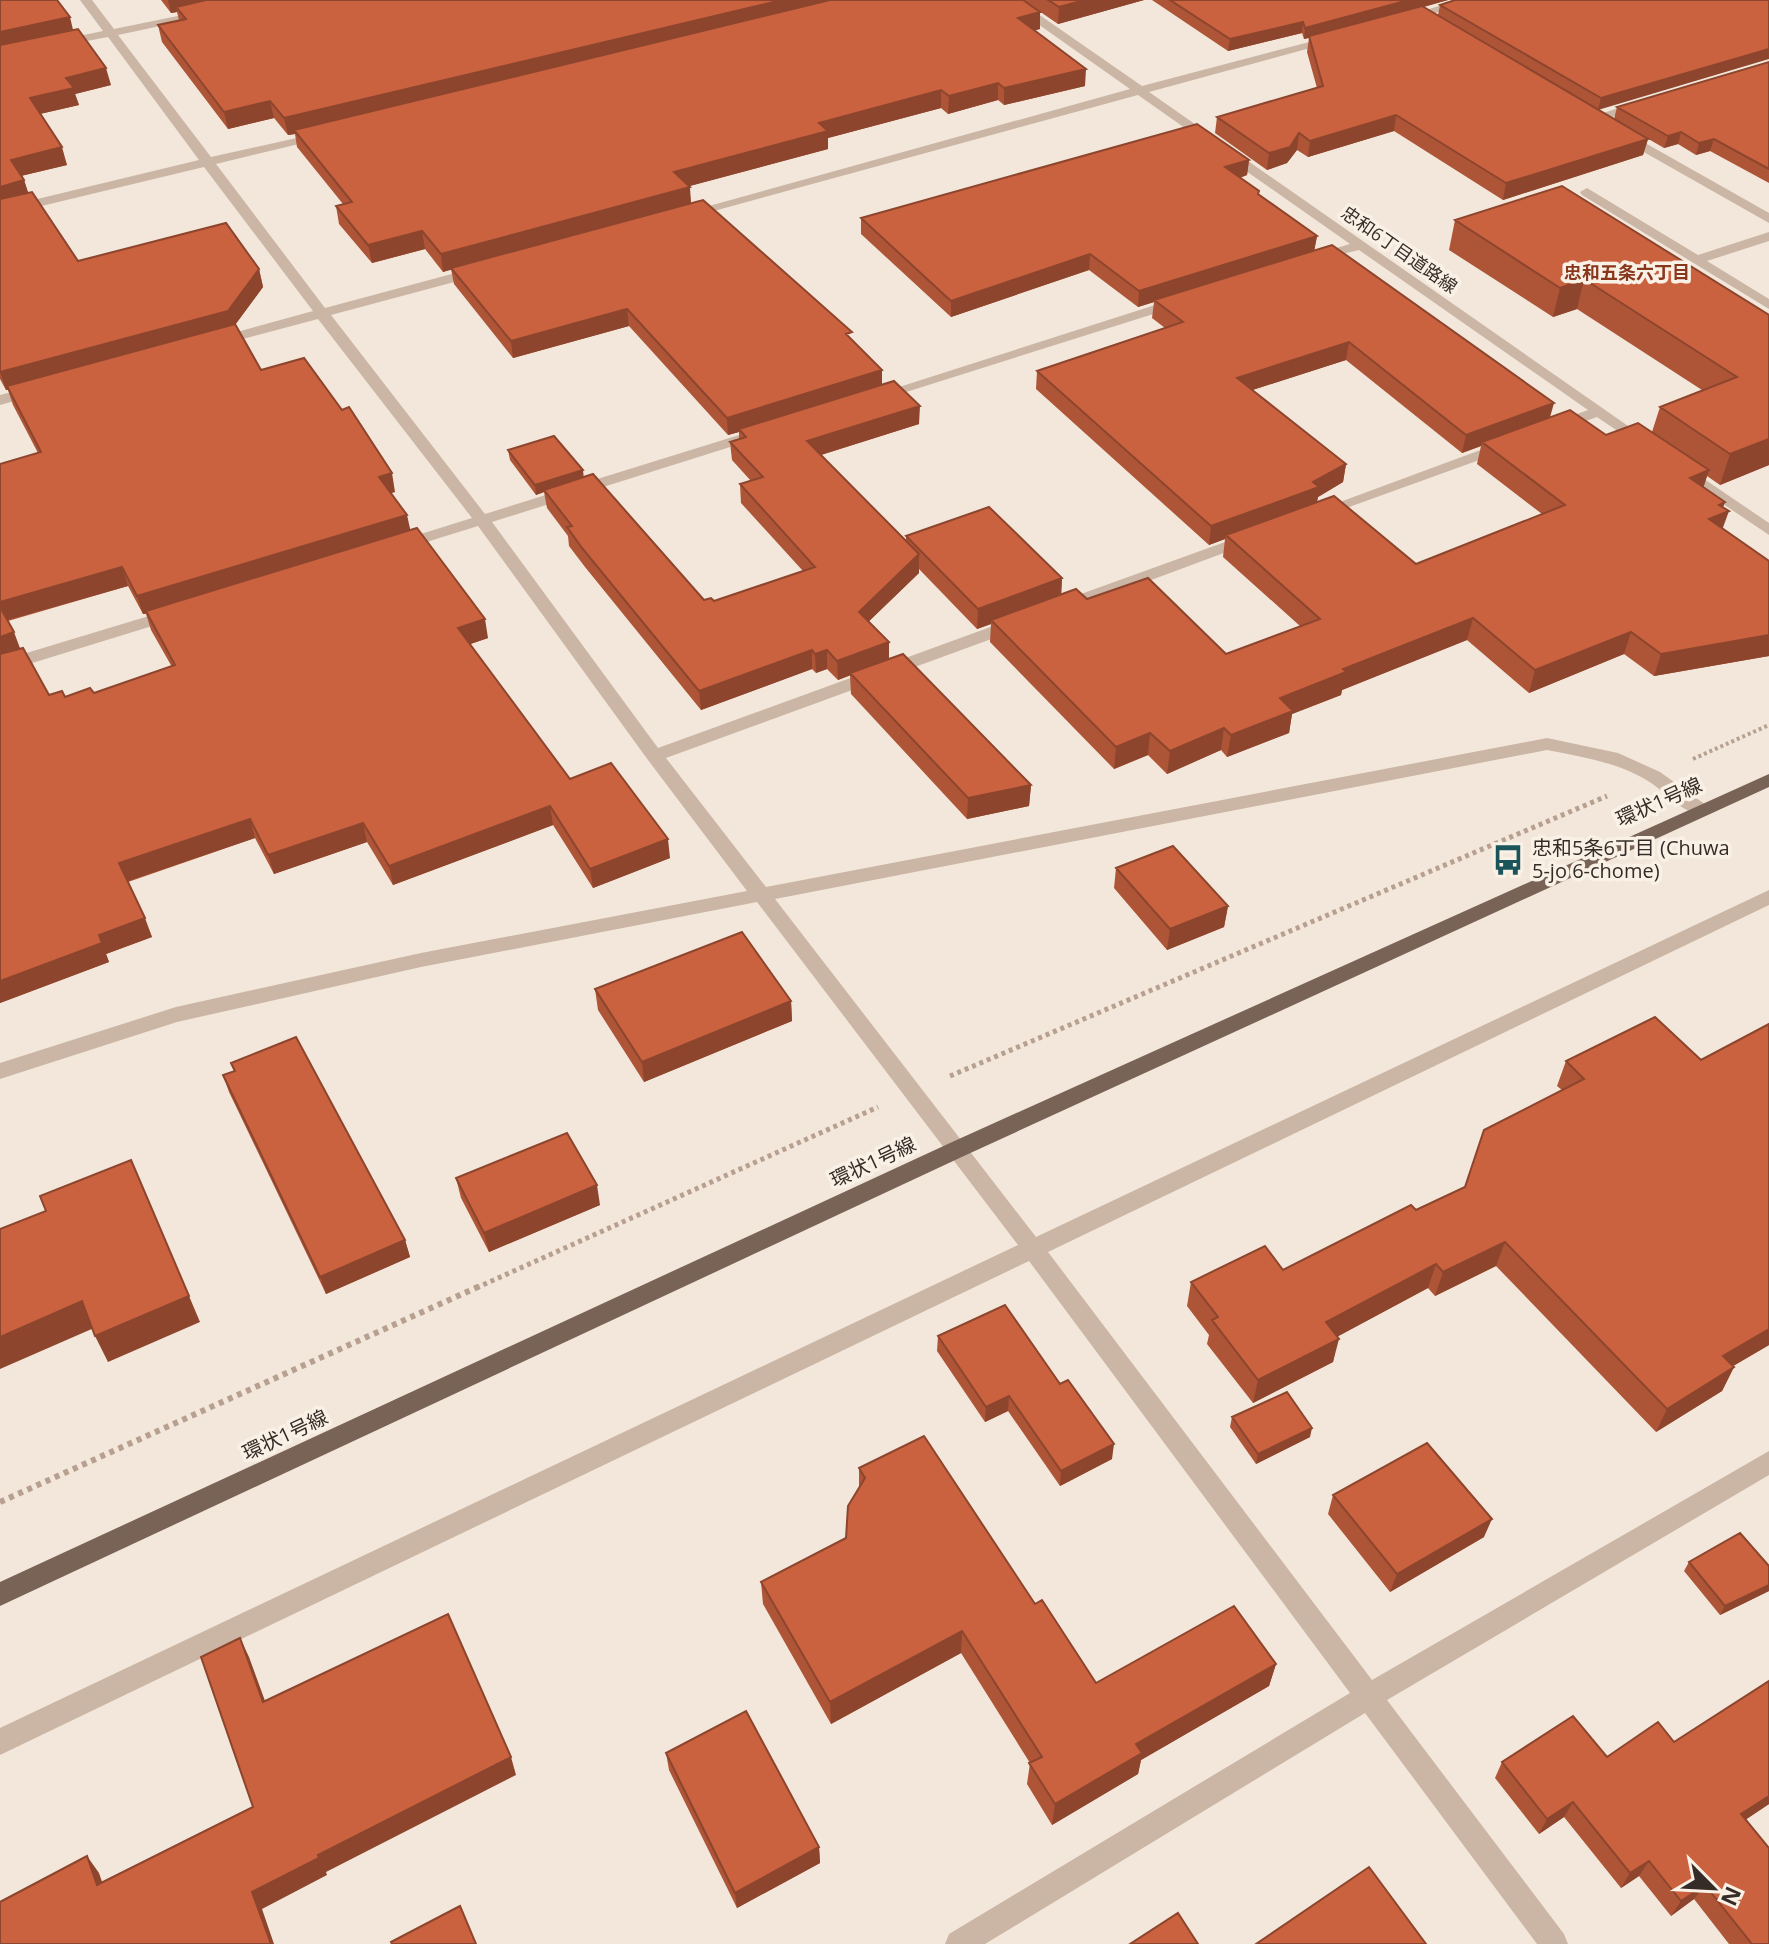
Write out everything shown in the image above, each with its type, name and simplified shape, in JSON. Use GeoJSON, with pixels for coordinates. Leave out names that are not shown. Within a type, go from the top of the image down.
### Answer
{"type":"FeatureCollection","features":[{"type":"Feature","properties":{"kind":"main road","name":"環状1号線"},"geometry":{"type":"LineString","coordinates":[[0,1594],[958,1149],[1699,809],[1769,780]]}},
{"type":"Feature","properties":{"kind":"street"},"geometry":{"type":"LineString","coordinates":[[86,0],[322,314],[482,520],[654,756],[1033,1248],[1554,1944]]}},
{"type":"Feature","properties":{"kind":"street","name":"忠和6丁目道路線"},"geometry":{"type":"LineString","coordinates":[[1010,0],[1769,530]]}},
{"type":"Feature","properties":{"kind":"street"},"geometry":{"type":"LineString","coordinates":[[1391,22],[1473,0]]}},
{"type":"Feature","properties":{"kind":"street"},"geometry":{"type":"LineString","coordinates":[[42,48],[216,10]]}},
{"type":"Feature","properties":{"kind":"street"},"geometry":{"type":"LineString","coordinates":[[1421,14],[1434,22]]}},
{"type":"Feature","properties":{"kind":"street"},"geometry":{"type":"LineString","coordinates":[[676,217],[1347,34]]}},
{"type":"Feature","properties":{"kind":"street"},"geometry":{"type":"LineString","coordinates":[[1594,118],[1653,101]]}},
{"type":"Feature","properties":{"kind":"street"},"geometry":{"type":"LineString","coordinates":[[1581,110],[1769,219]]}},
{"type":"Feature","properties":{"kind":"street"},"geometry":{"type":"LineString","coordinates":[[0,212],[335,131]]}},
{"type":"Feature","properties":{"kind":"street"},"geometry":{"type":"LineString","coordinates":[[1587,192],[1769,305]]}},
{"type":"Feature","properties":{"kind":"street"},"geometry":{"type":"LineString","coordinates":[[1696,260],[1769,236]]}},
{"type":"Feature","properties":{"kind":"street"},"geometry":{"type":"LineString","coordinates":[[1300,264],[1360,245]]}},
{"type":"Feature","properties":{"kind":"street"},"geometry":{"type":"LineString","coordinates":[[199,347],[491,267]]}},
{"type":"Feature","properties":{"kind":"street"},"geometry":{"type":"LineString","coordinates":[[860,402],[1194,297]]}},
{"type":"Feature","properties":{"kind":"street"},"geometry":{"type":"LineString","coordinates":[[0,400],[46,388]]}},
{"type":"Feature","properties":{"kind":"street"},"geometry":{"type":"LineString","coordinates":[[1299,520],[1600,411]]}},
{"type":"Feature","properties":{"kind":"street"},"geometry":{"type":"LineString","coordinates":[[376,552],[770,430]]}},
{"type":"Feature","properties":{"kind":"street"},"geometry":{"type":"LineString","coordinates":[[654,756],[1269,531]]}},
{"type":"Feature","properties":{"kind":"street"},"geometry":{"type":"LineString","coordinates":[[0,667],[196,607]]}},
{"type":"Feature","properties":{"kind":"street"},"geometry":{"type":"LineString","coordinates":[[0,1071],[176,1015],[421,960],[1547,744],[1612,757],[1654,776],[1699,809]]}},
{"type":"Feature","properties":{"kind":"street"},"geometry":{"type":"LineString","coordinates":[[0,1742],[1769,897]]}},
{"type":"Feature","properties":{"kind":"street"},"geometry":{"type":"LineString","coordinates":[[959,1944],[1370,1695],[1769,1462]]}},
{"type":"Feature","properties":{"kind":"building"},"geometry":{"type":"Polygon","coordinates":[[[0,0],[57,0],[70,17],[0,32],[0,0]]]}},
{"type":"Feature","properties":{"kind":"building"},"geometry":{"type":"Polygon","coordinates":[[[206,0],[782,0],[284,118],[270,101],[224,112],[158,25],[186,19],[176,7],[206,0]]]}},
{"type":"Feature","properties":{"kind":"building"},"geometry":{"type":"Polygon","coordinates":[[[830,0],[1023,0],[1040,12],[1018,18],[1086,69],[1004,88],[998,83],[949,96],[941,90],[819,123],[828,131],[674,172],[690,187],[441,254],[422,231],[368,245],[336,206],[352,202],[294,130],[830,0]]]}},
{"type":"Feature","properties":{"kind":"building"},"geometry":{"type":"Polygon","coordinates":[[[1048,0],[1085,0],[1059,7],[1048,0]]]}},
{"type":"Feature","properties":{"kind":"building"},"geometry":{"type":"Polygon","coordinates":[[[1170,0],[1409,0],[1305,28],[1303,22],[1230,39],[1170,0]]]}},
{"type":"Feature","properties":{"kind":"building"},"geometry":{"type":"Polygon","coordinates":[[[1455,0],[1769,0],[1769,49],[1601,98],[1440,5],[1455,0]]]}},
{"type":"Feature","properties":{"kind":"building"},"geometry":{"type":"Polygon","coordinates":[[[1422,6],[1648,139],[1506,183],[1396,115],[1310,141],[1299,133],[1290,147],[1269,153],[1217,117],[1323,86],[1309,36],[1422,6]]]}},
{"type":"Feature","properties":{"kind":"building"},"geometry":{"type":"Polygon","coordinates":[[[78,29],[106,68],[66,78],[74,88],[30,98],[62,147],[11,160],[24,180],[0,187],[0,45],[78,29]]]}},
{"type":"Feature","properties":{"kind":"building"},"geometry":{"type":"Polygon","coordinates":[[[1769,62],[1769,169],[1714,139],[1699,143],[1681,132],[1668,136],[1617,107],[1769,62]]]}},
{"type":"Feature","properties":{"kind":"building"},"geometry":{"type":"Polygon","coordinates":[[[1197,124],[1249,160],[1225,167],[1317,236],[1139,291],[1090,254],[951,301],[861,218],[1197,124]]]}},
{"type":"Feature","properties":{"kind":"building"},"geometry":{"type":"Polygon","coordinates":[[[1562,186],[1769,315],[1769,439],[1730,454],[1660,407],[1737,377],[1584,279],[1560,288],[1455,220],[1562,186]]]}},
{"type":"Feature","properties":{"kind":"building"},"geometry":{"type":"Polygon","coordinates":[[[32,192],[78,261],[226,223],[259,269],[228,311],[0,372],[0,199],[32,192]]]}},
{"type":"Feature","properties":{"kind":"building"},"geometry":{"type":"Polygon","coordinates":[[[703,200],[852,332],[846,334],[882,370],[727,418],[627,309],[511,341],[451,268],[703,200]]]}},
{"type":"Feature","properties":{"kind":"building"},"geometry":{"type":"Polygon","coordinates":[[[1332,245],[1554,403],[1466,435],[1349,342],[1237,378],[1346,464],[1313,482],[1319,487],[1211,526],[1037,371],[1183,322],[1154,300],[1332,245]]]}},
{"type":"Feature","properties":{"kind":"building"},"geometry":{"type":"Polygon","coordinates":[[[235,324],[261,370],[304,358],[342,410],[349,407],[392,473],[379,477],[407,515],[137,596],[122,567],[0,602],[0,464],[41,452],[7,386],[235,324]]]}},
{"type":"Feature","properties":{"kind":"building"},"geometry":{"type":"Polygon","coordinates":[[[894,381],[920,406],[807,441],[919,554],[859,612],[889,642],[837,661],[827,650],[815,654],[812,650],[699,691],[582,548],[567,527],[572,526],[544,490],[593,474],[704,600],[711,598],[714,601],[815,567],[740,484],[763,477],[730,442],[746,437],[739,429],[894,381]]]}},
{"type":"Feature","properties":{"kind":"building"},"geometry":{"type":"Polygon","coordinates":[[[1570,410],[1606,435],[1638,423],[1709,470],[1690,478],[1725,502],[1719,505],[1729,511],[1709,519],[1769,561],[1769,635],[1661,654],[1631,632],[1535,670],[1473,618],[1343,669],[1346,672],[1280,698],[1293,711],[1231,735],[1224,728],[1170,751],[1150,733],[1116,747],[991,620],[1076,589],[1087,599],[1148,578],[1226,654],[1320,619],[1226,535],[1334,496],[1416,564],[1565,505],[1482,442],[1570,410]]]}},
{"type":"Feature","properties":{"kind":"building"},"geometry":{"type":"Polygon","coordinates":[[[554,436],[583,470],[535,485],[508,450],[554,436]]]}},
{"type":"Feature","properties":{"kind":"building"},"geometry":{"type":"Polygon","coordinates":[[[989,507],[1062,578],[978,609],[906,536],[989,507]]]}},
{"type":"Feature","properties":{"kind":"building"},"geometry":{"type":"Polygon","coordinates":[[[417,528],[485,619],[458,628],[570,779],[611,763],[668,839],[590,869],[550,806],[389,866],[363,823],[268,855],[250,819],[119,863],[145,918],[99,935],[102,943],[0,981],[0,654],[23,648],[49,695],[62,691],[65,697],[90,688],[94,693],[175,665],[146,611],[417,528]]]}},
{"type":"Feature","properties":{"kind":"building"},"geometry":{"type":"Polygon","coordinates":[[[0,607],[14,632],[0,637],[0,607]]]}},
{"type":"Feature","properties":{"kind":"building"},"geometry":{"type":"Polygon","coordinates":[[[903,654],[1031,785],[968,798],[850,673],[903,654]]]}},
{"type":"Feature","properties":{"kind":"building"},"geometry":{"type":"Polygon","coordinates":[[[1173,846],[1228,906],[1170,929],[1116,868],[1173,846]]]}},
{"type":"Feature","properties":{"kind":"building"},"geometry":{"type":"Polygon","coordinates":[[[742,932],[791,1001],[642,1062],[595,989],[742,932]]]}},
{"type":"Feature","properties":{"kind":"building"},"geometry":{"type":"Polygon","coordinates":[[[1655,1017],[1701,1060],[1769,1024],[1769,1329],[1723,1356],[1734,1367],[1667,1409],[1505,1242],[1443,1272],[1436,1264],[1326,1322],[1339,1339],[1258,1380],[1212,1320],[1218,1317],[1191,1282],[1265,1246],[1283,1270],[1411,1205],[1416,1210],[1465,1187],[1484,1130],[1584,1079],[1566,1061],[1655,1017]]]}},
{"type":"Feature","properties":{"kind":"building"},"geometry":{"type":"Polygon","coordinates":[[[296,1037],[405,1240],[320,1277],[223,1075],[235,1071],[231,1063],[296,1037]]]}},
{"type":"Feature","properties":{"kind":"building"},"geometry":{"type":"Polygon","coordinates":[[[567,1133],[597,1185],[484,1233],[456,1178],[567,1133]]]}},
{"type":"Feature","properties":{"kind":"building"},"geometry":{"type":"Polygon","coordinates":[[[131,1160],[189,1296],[95,1336],[82,1301],[0,1337],[0,1229],[46,1211],[40,1196],[131,1160]]]}},
{"type":"Feature","properties":{"kind":"building"},"geometry":{"type":"Polygon","coordinates":[[[1005,1305],[1060,1384],[1068,1380],[1114,1444],[1061,1471],[1009,1396],[986,1407],[938,1336],[1005,1305]]]}},
{"type":"Feature","properties":{"kind":"building"},"geometry":{"type":"Polygon","coordinates":[[[1287,1392],[1312,1428],[1258,1454],[1232,1417],[1287,1392]]]}},
{"type":"Feature","properties":{"kind":"building"},"geometry":{"type":"Polygon","coordinates":[[[924,1436],[1035,1604],[1042,1600],[1096,1683],[1234,1606],[1276,1664],[1136,1744],[1142,1753],[1055,1804],[1029,1763],[1042,1757],[962,1631],[830,1702],[761,1582],[846,1538],[848,1506],[865,1478],[859,1468],[924,1436]]]}},
{"type":"Feature","properties":{"kind":"building"},"geometry":{"type":"Polygon","coordinates":[[[1427,1443],[1492,1519],[1397,1574],[1333,1495],[1427,1443]]]}},
{"type":"Feature","properties":{"kind":"building"},"geometry":{"type":"Polygon","coordinates":[[[1740,1533],[1769,1566],[1769,1585],[1725,1606],[1689,1562],[1740,1533]]]}},
{"type":"Feature","properties":{"kind":"building"},"geometry":{"type":"Polygon","coordinates":[[[448,1614],[511,1757],[252,1892],[271,1944],[0,1944],[0,1902],[87,1856],[97,1885],[253,1807],[201,1657],[240,1638],[263,1702],[448,1614]]]}},
{"type":"Feature","properties":{"kind":"building"},"geometry":{"type":"Polygon","coordinates":[[[1769,1681],[1769,1796],[1741,1814],[1769,1848],[1769,1944],[1752,1944],[1705,1885],[1681,1901],[1649,1861],[1630,1873],[1573,1802],[1547,1819],[1502,1762],[1573,1716],[1607,1757],[1658,1722],[1674,1742],[1769,1681]]]}},
{"type":"Feature","properties":{"kind":"building"},"geometry":{"type":"Polygon","coordinates":[[[746,1711],[819,1847],[735,1893],[666,1753],[746,1711]]]}},
{"type":"Feature","properties":{"kind":"building"},"geometry":{"type":"Polygon","coordinates":[[[1369,1867],[1426,1944],[1256,1944],[1369,1867]]]}},
{"type":"Feature","properties":{"kind":"building"},"geometry":{"type":"Polygon","coordinates":[[[460,1906],[476,1944],[392,1944],[391,1942],[460,1906]]]}},
{"type":"Feature","properties":{"kind":"building"},"geometry":{"type":"Polygon","coordinates":[[[1178,1913],[1198,1944],[1130,1944],[1178,1913]]]}},
{"type":"Feature","properties":{"kind":"place","name":"忠和5条6丁目 (Chuwa 5-jo 6-chome)"},"geometry":{"type":"Point","coordinates":[1508,860]}},
{"type":"Feature","properties":{"kind":"district","name":"忠和五条六丁目"},"geometry":{"type":"Point","coordinates":[1627,273]}}]}
